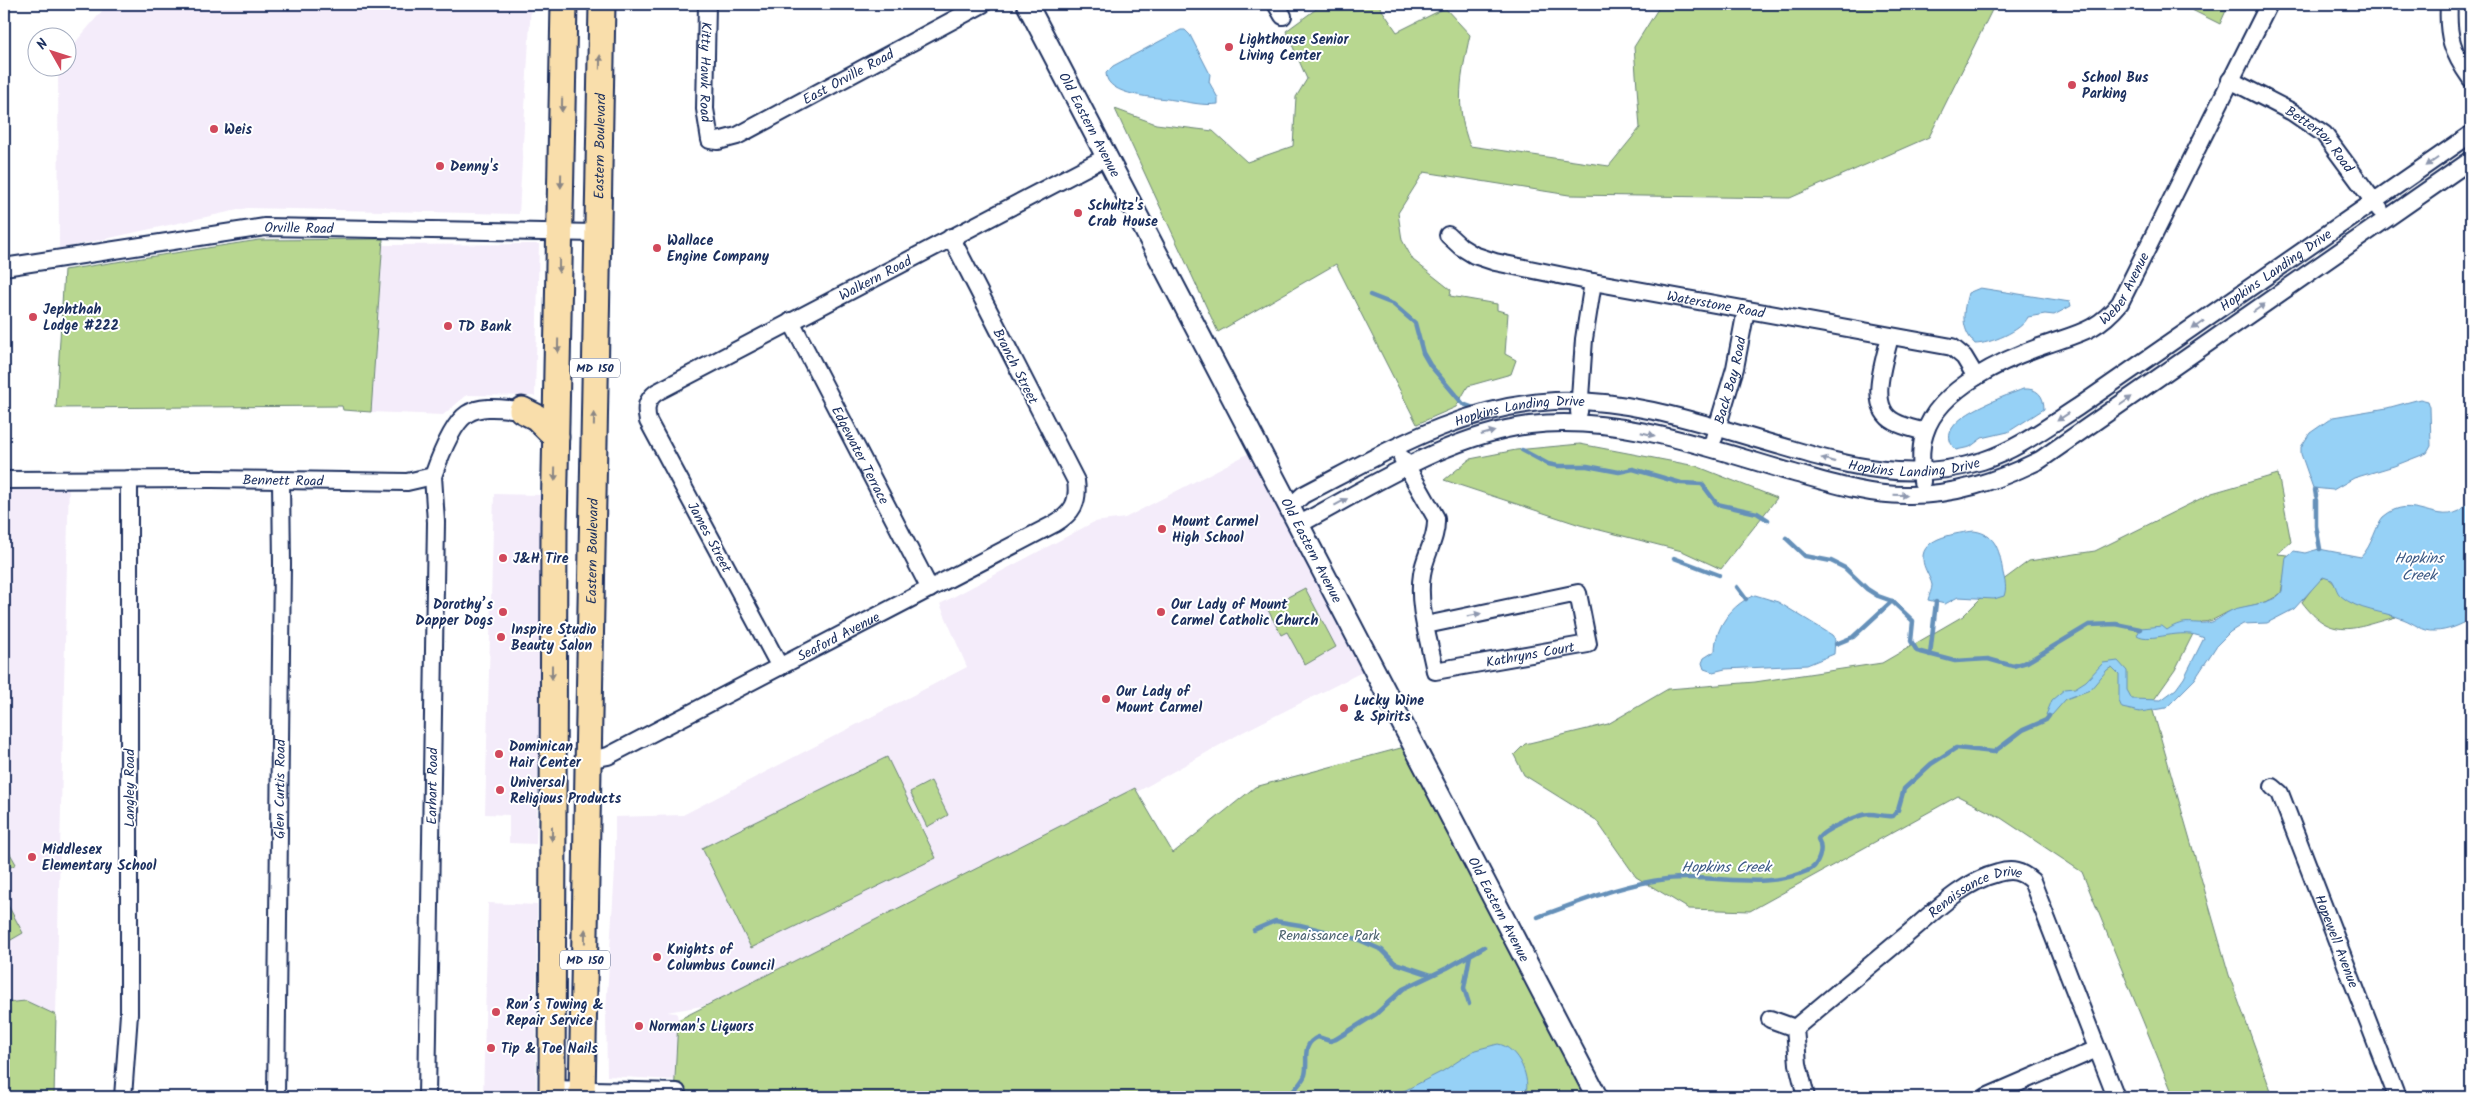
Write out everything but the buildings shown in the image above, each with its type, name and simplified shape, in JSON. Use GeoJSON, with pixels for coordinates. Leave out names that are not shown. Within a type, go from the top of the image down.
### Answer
{"type":"FeatureCollection","features":[{"type":"Feature","properties":{"kind":"main road","name":"MD 150"},"geometry":{"type":"LineString","coordinates":[[552,1093],[552,776],[564,4]]}},
{"type":"Feature","properties":{"kind":"main road","name":"Eastern Boulevard"},"geometry":{"type":"LineString","coordinates":[[582,1094],[602,4]]}},
{"type":"Feature","properties":{"kind":"main road"},"geometry":{"type":"LineString","coordinates":[[522,410],[534,410],[546,404],[557,390]]}},
{"type":"Feature","properties":{"kind":"main road"},"geometry":{"type":"LineString","coordinates":[[522,410],[536,417],[556,437]]}},
{"type":"Feature","properties":{"kind":"street","name":"Kitty Hawk Road"},"geometry":{"type":"LineString","coordinates":[[707,4],[706,109],[710,140]]}},
{"type":"Feature","properties":{"kind":"street","name":"East Orville Road"},"geometry":{"type":"LineString","coordinates":[[710,140],[718,141],[737,136],[983,4]]}},
{"type":"Feature","properties":{"kind":"street","name":"Old Eastern Avenue"},"geometry":{"type":"LineString","coordinates":[[1026,4],[1108,156],[1597,1097]]}},
{"type":"Feature","properties":{"kind":"street","name":"Weber Avenue"},"geometry":{"type":"LineString","coordinates":[[1923,495],[1921,456],[1925,432],[1931,418],[1948,396],[1976,377],[2046,344],[2085,332],[2100,324],[2120,303],[2269,4]]}},
{"type":"Feature","properties":{"kind":"street"},"geometry":{"type":"LineString","coordinates":[[2449,4],[2448,25],[2454,51],[2471,79]]}},
{"type":"Feature","properties":{"kind":"street","name":"Betterton Road"},"geometry":{"type":"LineString","coordinates":[[2230,80],[2292,112],[2324,134],[2387,221]]}},
{"type":"Feature","properties":{"kind":"street","name":"Hopkins Landing Drive"},"geometry":{"type":"LineString","coordinates":[[1294,516],[1305,494],[1396,447],[1448,423],[1473,414],[1535,403],[1579,401],[1640,408],[1866,469],[1922,472],[1951,469],[1983,461],[2020,445],[2374,203],[2471,134]]}},
{"type":"Feature","properties":{"kind":"street","name":"Walkern Road"},"geometry":{"type":"LineString","coordinates":[[646,405],[657,392],[1108,156]]}},
{"type":"Feature","properties":{"kind":"street","name":"Hopkins Landing Drive"},"geometry":{"type":"LineString","coordinates":[[1294,516],[1488,432],[1530,425],[1580,424],[1622,427],[1835,484],[1883,494],[1923,495],[1965,489],[2005,477],[2040,460],[2387,221],[2471,160]]}},
{"type":"Feature","properties":{"kind":"street","name":"Orville Road"},"geometry":{"type":"LineString","coordinates":[[4,267],[265,228],[597,233]]}},
{"type":"Feature","properties":{"kind":"street","name":"Waterstone Road"},"geometry":{"type":"LineString","coordinates":[[1448,235],[1460,247],[1474,255],[1495,262],[1593,282],[1952,347],[1964,357],[1976,377]]}},
{"type":"Feature","properties":{"kind":"street","name":"Branch Street"},"geometry":{"type":"LineString","coordinates":[[951,237],[1076,481],[1078,496]]}},
{"type":"Feature","properties":{"kind":"street"},"geometry":{"type":"LineString","coordinates":[[1580,424],[1579,401],[1584,339],[1593,282]]}},
{"type":"Feature","properties":{"kind":"street","name":"Back Bay Road"},"geometry":{"type":"LineString","coordinates":[[1711,450],[1735,368],[1746,310]]}},
{"type":"Feature","properties":{"kind":"street","name":"Edgewater Terrace"},"geometry":{"type":"LineString","coordinates":[[791,322],[930,589]]}},
{"type":"Feature","properties":{"kind":"street"},"geometry":{"type":"LineString","coordinates":[[1890,336],[1880,387],[1881,407],[1894,422],[1925,432]]}},
{"type":"Feature","properties":{"kind":"street","name":"James Street"},"geometry":{"type":"LineString","coordinates":[[646,405],[648,421],[653,432],[780,668]]}},
{"type":"Feature","properties":{"kind":"street"},"geometry":{"type":"LineString","coordinates":[[433,476],[444,445],[467,414],[489,408],[522,410]]}},
{"type":"Feature","properties":{"kind":"street","name":"Kathryns Court"},"geometry":{"type":"LineString","coordinates":[[1396,447],[1436,518],[1434,536],[1422,574],[1422,602],[1426,625],[1434,671],[1588,644],[1578,593],[1426,625]]}},
{"type":"Feature","properties":{"kind":"street","name":"Bennett Road"},"geometry":{"type":"LineString","coordinates":[[4,480],[129,479],[390,483],[433,476]]}},
{"type":"Feature","properties":{"kind":"street","name":"Earhart Road"},"geometry":{"type":"LineString","coordinates":[[427,1097],[436,522],[433,476]]}},
{"type":"Feature","properties":{"kind":"street","name":"Langley Road"},"geometry":{"type":"LineString","coordinates":[[123,1097],[129,1004],[129,479]]}},
{"type":"Feature","properties":{"kind":"street","name":"Glen Curtis Road"},"geometry":{"type":"LineString","coordinates":[[276,1097],[282,564],[281,481]]}},
{"type":"Feature","properties":{"kind":"street","name":"Seaford Avenue"},"geometry":{"type":"LineString","coordinates":[[588,760],[608,756],[1063,519],[1074,508],[1078,496]]}},
{"type":"Feature","properties":{"kind":"street","name":"Hopewell Avenue"},"geometry":{"type":"LineString","coordinates":[[2273,787],[2280,793],[2397,1097]]}},
{"type":"Feature","properties":{"kind":"street","name":"Renaissance Drive"},"geometry":{"type":"LineString","coordinates":[[1795,1028],[1951,898],[1980,880],[1998,873],[2014,870],[2023,873],[2032,881],[2116,1097]]}},
{"type":"Feature","properties":{"kind":"street"},"geometry":{"type":"LineString","coordinates":[[1770,1019],[1795,1028],[1798,1064],[1806,1097]]}},
{"type":"Feature","properties":{"kind":"street"},"geometry":{"type":"LineString","coordinates":[[1986,1097],[2097,1050]]}},
{"type":"Feature","properties":{"kind":"street"},"geometry":{"type":"LineString","coordinates":[[552,1093],[678,1092]]}},
{"type":"Feature","properties":{"kind":"shaded area"},"geometry":{"type":"Polygon","coordinates":[[[108,4],[531,4],[519,214],[247,208],[59,249],[58,78],[78,78],[78,39],[108,4]]]}},
{"type":"Feature","properties":{"kind":"shaded area"},"geometry":{"type":"Polygon","coordinates":[[[539,244],[535,396],[467,395],[443,415],[371,412],[383,245],[539,244]]]}},
{"type":"Feature","properties":{"kind":"shaded area","name":"Our Lady of Mount Carmel"},"geometry":{"type":"Polygon","coordinates":[[[1259,448],[1372,667],[1243,732],[1137,792],[708,1005],[667,1012],[677,1013],[678,1020],[675,1080],[607,1076],[606,1011],[615,870],[615,817],[683,815],[967,667],[940,604],[1094,522],[1125,518],[1259,448]]]}},
{"type":"Feature","properties":{"kind":"shaded area","name":"Middlesex Elementary School"},"geometry":{"type":"Polygon","coordinates":[[[4,478],[69,479],[54,1097],[4,1097],[4,478]]]}},
{"type":"Feature","properties":{"kind":"shaded area"},"geometry":{"type":"Polygon","coordinates":[[[494,494],[541,495],[540,712],[536,844],[509,843],[509,815],[485,814],[494,494]]]}},
{"type":"Feature","properties":{"kind":"shaded area"},"geometry":{"type":"Polygon","coordinates":[[[488,903],[537,905],[536,1097],[483,1097],[488,903]]]}},
{"type":"Feature","properties":{"kind":"green space"},"geometry":{"type":"Polygon","coordinates":[[[1323,4],[1378,4],[1397,32],[1445,8],[1470,35],[1462,77],[1461,104],[1465,131],[1470,146],[1609,166],[1640,128],[1634,47],[1661,4],[1995,4],[1929,137],[1790,198],[1569,195],[1424,172],[1398,213],[1402,240],[1413,260],[1451,290],[1450,296],[1497,304],[1497,310],[1508,313],[1505,354],[1516,360],[1511,374],[1468,386],[1456,407],[1417,424],[1336,264],[1218,332],[1115,109],[1156,124],[1213,131],[1247,162],[1293,146],[1296,97],[1307,79],[1286,31],[1323,4]]]}},
{"type":"Feature","properties":{"kind":"green space"},"geometry":{"type":"Polygon","coordinates":[[[2180,4],[2229,4],[2220,24],[2180,4]]]}},
{"type":"Feature","properties":{"kind":"green space"},"geometry":{"type":"Polygon","coordinates":[[[383,239],[371,412],[343,410],[342,406],[56,408],[64,270],[259,240],[383,239]]]}},
{"type":"Feature","properties":{"kind":"green space"},"geometry":{"type":"Polygon","coordinates":[[[1580,444],[1696,466],[1777,498],[1721,569],[1682,551],[1580,525],[1444,480],[1470,459],[1516,450],[1580,444]]]}},
{"type":"Feature","properties":{"kind":"green space"},"geometry":{"type":"Polygon","coordinates":[[[2278,474],[2291,542],[2277,554],[2288,555],[2281,593],[2271,600],[2230,611],[2211,621],[2202,622],[2197,626],[2175,670],[2151,704],[2229,975],[2273,1097],[2174,1097],[2082,872],[2001,818],[1958,796],[1750,911],[1689,909],[1636,877],[1596,820],[1524,775],[1514,755],[1525,744],[1608,724],[1668,689],[1755,682],[1882,663],[1963,616],[1987,592],[2029,561],[2095,551],[2212,493],[2278,474]]]}},
{"type":"Feature","properties":{"kind":"green space"},"geometry":{"type":"Polygon","coordinates":[[[2325,577],[2332,581],[2346,599],[2396,617],[2356,628],[2344,629],[2323,623],[2302,602],[2317,582],[2325,577]]]}},
{"type":"Feature","properties":{"kind":"green space"},"geometry":{"type":"Polygon","coordinates":[[[1305,588],[1336,647],[1305,665],[1287,632],[1281,635],[1267,608],[1305,588]]]}},
{"type":"Feature","properties":{"kind":"green space","name":"Renaissance Park"},"geometry":{"type":"Polygon","coordinates":[[[1412,745],[1597,1097],[674,1097],[678,1020],[1135,788],[1173,853],[1255,787],[1412,745]]]}},
{"type":"Feature","properties":{"kind":"green space"},"geometry":{"type":"Polygon","coordinates":[[[887,757],[936,858],[751,948],[702,848],[887,757]]]}},
{"type":"Feature","properties":{"kind":"green space"},"geometry":{"type":"Polygon","coordinates":[[[931,781],[948,815],[927,827],[910,792],[931,781]]]}},
{"type":"Feature","properties":{"kind":"green space"},"geometry":{"type":"Polygon","coordinates":[[[4,843],[16,864],[4,871],[4,843]]]}},
{"type":"Feature","properties":{"kind":"green space"},"geometry":{"type":"Polygon","coordinates":[[[4,898],[23,933],[4,944],[4,898]]]}},
{"type":"Feature","properties":{"kind":"green space"},"geometry":{"type":"Polygon","coordinates":[[[26,1001],[56,1015],[54,1097],[4,1097],[4,1003],[26,1001]]]}},
{"type":"Feature","properties":{"kind":"water"},"geometry":{"type":"Polygon","coordinates":[[[1181,30],[1185,30],[1190,35],[1210,74],[1209,82],[1218,98],[1218,104],[1201,104],[1134,94],[1114,87],[1108,81],[1106,73],[1113,66],[1181,30]]]}},
{"type":"Feature","properties":{"kind":"water"},"geometry":{"type":"Polygon","coordinates":[[[1980,288],[2070,302],[2071,306],[2054,315],[2045,314],[2028,317],[2025,322],[2012,332],[1988,342],[1975,344],[1967,332],[1964,313],[1968,293],[1980,288]]]}},
{"type":"Feature","properties":{"kind":"water"},"geometry":{"type":"Polygon","coordinates":[[[2023,389],[2039,393],[2043,400],[2044,409],[2008,432],[1982,438],[1970,447],[1956,450],[1950,439],[1952,429],[1959,420],[1986,404],[2023,389]]]}},
{"type":"Feature","properties":{"kind":"water"},"geometry":{"type":"Polygon","coordinates":[[[2420,399],[2428,401],[2430,407],[2431,446],[2427,453],[2394,466],[2354,478],[2333,490],[2313,488],[2301,454],[2301,447],[2310,433],[2333,417],[2387,408],[2420,399]]]}},
{"type":"Feature","properties":{"kind":"water","name":"Hopkins Creek"},"geometry":{"type":"Polygon","coordinates":[[[2471,500],[2471,618],[2464,623],[2444,630],[2426,630],[2395,616],[2355,605],[2339,594],[2332,580],[2323,577],[2294,609],[2267,623],[2243,624],[2230,632],[2217,645],[2195,679],[2166,708],[2140,712],[2122,708],[2119,701],[2119,674],[2112,667],[2107,670],[2090,690],[2066,699],[2052,715],[2046,715],[2052,700],[2065,689],[2075,688],[2086,681],[2103,663],[2118,661],[2127,671],[2127,690],[2132,699],[2161,700],[2176,689],[2184,678],[2204,638],[2185,634],[2143,637],[2137,635],[2141,628],[2162,626],[2167,630],[2179,624],[2212,622],[2232,610],[2273,599],[2282,591],[2286,557],[2294,551],[2305,553],[2319,549],[2361,557],[2383,517],[2394,510],[2404,507],[2434,513],[2453,513],[2463,508],[2471,500]]]}},
{"type":"Feature","properties":{"kind":"water"},"geometry":{"type":"Polygon","coordinates":[[[1974,531],[1988,536],[1999,552],[2005,582],[2004,596],[1994,599],[1958,597],[1945,604],[1928,600],[1932,585],[1923,559],[1924,552],[1928,546],[1942,538],[1974,531]]]}},
{"type":"Feature","properties":{"kind":"water"},"geometry":{"type":"Polygon","coordinates":[[[1755,595],[1778,602],[1832,635],[1835,639],[1834,654],[1807,665],[1725,669],[1713,672],[1704,669],[1702,663],[1704,658],[1715,651],[1718,633],[1726,617],[1739,604],[1755,595]]]}},
{"type":"Feature","properties":{"kind":"water"},"geometry":{"type":"Polygon","coordinates":[[[1498,1044],[1512,1051],[1522,1065],[1527,1082],[1525,1097],[1392,1097],[1443,1071],[1475,1050],[1498,1044]]]}},
{"type":"Feature","properties":{"kind":"waterway"},"geometry":{"type":"LineString","coordinates":[[1370,295],[1393,304],[1415,323],[1423,353],[1430,365],[1463,404],[1474,408]]}},
{"type":"Feature","properties":{"kind":"waterway","name":"Hopkins Creek"},"geometry":{"type":"LineString","coordinates":[[1522,450],[1548,464],[1558,466],[1587,466],[1619,472],[1633,469],[1681,483],[1702,484],[1717,504],[1757,513],[1768,520]]}},
{"type":"Feature","properties":{"kind":"waterway"},"geometry":{"type":"LineString","coordinates":[[2315,490],[2316,496]]}},
{"type":"Feature","properties":{"kind":"waterway"},"geometry":{"type":"LineString","coordinates":[[2316,500],[2316,526],[2320,549]]}},
{"type":"Feature","properties":{"kind":"waterway","name":"Hopkins Creek"},"geometry":{"type":"LineString","coordinates":[[1786,538],[1805,556],[1831,561],[1845,568],[1867,589],[1878,596],[1892,601],[1913,621],[1911,641],[1917,651],[1955,661],[1988,659],[2013,666],[2027,662],[2089,625],[2116,624],[2140,629]]}},
{"type":"Feature","properties":{"kind":"waterway"},"geometry":{"type":"LineString","coordinates":[[1674,558],[1719,575]]}},
{"type":"Feature","properties":{"kind":"waterway"},"geometry":{"type":"LineString","coordinates":[[1737,587],[1746,599]]}},
{"type":"Feature","properties":{"kind":"waterway","name":"Hopkins Creek"},"geometry":{"type":"LineString","coordinates":[[1836,644],[1853,637],[1892,601]]}},
{"type":"Feature","properties":{"kind":"waterway"},"geometry":{"type":"LineString","coordinates":[[1930,655],[1936,602]]}},
{"type":"Feature","properties":{"kind":"waterway","name":"Hopkins Creek"},"geometry":{"type":"LineString","coordinates":[[1538,917],[1601,894],[1650,881],[1685,878],[1773,880],[1807,871],[1815,866],[1817,862],[1820,852],[1818,839],[1821,836],[1841,824],[1865,815],[1893,816],[1898,810],[1904,789],[1931,764],[1956,748],[1994,752],[2023,730],[2046,720],[2049,716]]}},
{"type":"Feature","properties":{"kind":"waterway"},"geometry":{"type":"LineString","coordinates":[[1254,930],[1275,921],[1357,939],[1382,950],[1395,963],[1431,975]]}},
{"type":"Feature","properties":{"kind":"waterway"},"geometry":{"type":"LineString","coordinates":[[1288,1097],[1300,1084],[1305,1075],[1306,1053],[1312,1040],[1318,1037],[1330,1041],[1336,1039],[1376,1014],[1403,989],[1447,968],[1484,947]]}},
{"type":"Feature","properties":{"kind":"waterway"},"geometry":{"type":"LineString","coordinates":[[1469,1004],[1464,988],[1470,955]]}},
{"type":"Feature","properties":{"kind":"place","name":"Lighthouse Senior Living Center"},"geometry":{"type":"Point","coordinates":[1229,47]}},
{"type":"Feature","properties":{"kind":"place","name":"School Bus Parking"},"geometry":{"type":"Point","coordinates":[2072,85]}},
{"type":"Feature","properties":{"kind":"place","name":"Weis"},"geometry":{"type":"Point","coordinates":[214,129]}},
{"type":"Feature","properties":{"kind":"place","name":"Denny's"},"geometry":{"type":"Point","coordinates":[440,166]}},
{"type":"Feature","properties":{"kind":"place","name":"Schultz's Crab House"},"geometry":{"type":"Point","coordinates":[1078,213]}},
{"type":"Feature","properties":{"kind":"place","name":"Wallace Engine Company"},"geometry":{"type":"Point","coordinates":[657,248]}},
{"type":"Feature","properties":{"kind":"place","name":"Jephthah Lodge #222"},"geometry":{"type":"Point","coordinates":[33,317]}},
{"type":"Feature","properties":{"kind":"place","name":"TD Bank"},"geometry":{"type":"Point","coordinates":[448,326]}},
{"type":"Feature","properties":{"kind":"place","name":"Mount Carmel High School"},"geometry":{"type":"Point","coordinates":[1162,529]}},
{"type":"Feature","properties":{"kind":"place","name":"J&H Tire"},"geometry":{"type":"Point","coordinates":[503,558]}},
{"type":"Feature","properties":{"kind":"place","name":"Dorothy’s Dapper Dogs"},"geometry":{"type":"Point","coordinates":[503,612]}},
{"type":"Feature","properties":{"kind":"place","name":"Our Lady of Mount Carmel Catholic Church"},"geometry":{"type":"Point","coordinates":[1161,612]}},
{"type":"Feature","properties":{"kind":"place","name":"Inspire Studio Beauty Salon"},"geometry":{"type":"Point","coordinates":[501,637]}},
{"type":"Feature","properties":{"kind":"place","name":"Our Lady of Mount Carmel"},"geometry":{"type":"Point","coordinates":[1106,699]}},
{"type":"Feature","properties":{"kind":"place","name":"Lucky Wine & Spirits"},"geometry":{"type":"Point","coordinates":[1344,708]}},
{"type":"Feature","properties":{"kind":"place","name":"Dominican Hair Center"},"geometry":{"type":"Point","coordinates":[499,754]}},
{"type":"Feature","properties":{"kind":"place","name":"Universal Religious Products"},"geometry":{"type":"Point","coordinates":[500,790]}},
{"type":"Feature","properties":{"kind":"place","name":"Middlesex Elementary School"},"geometry":{"type":"Point","coordinates":[32,857]}},
{"type":"Feature","properties":{"kind":"place","name":"Knights of Columbus Council"},"geometry":{"type":"Point","coordinates":[657,957]}},
{"type":"Feature","properties":{"kind":"place","name":"Ron’s Towing & Repair Service"},"geometry":{"type":"Point","coordinates":[496,1012]}},
{"type":"Feature","properties":{"kind":"place","name":"Norman's Liquors"},"geometry":{"type":"Point","coordinates":[639,1026]}},
{"type":"Feature","properties":{"kind":"place","name":"Tip & Toe Nails"},"geometry":{"type":"Point","coordinates":[491,1048]}}]}
